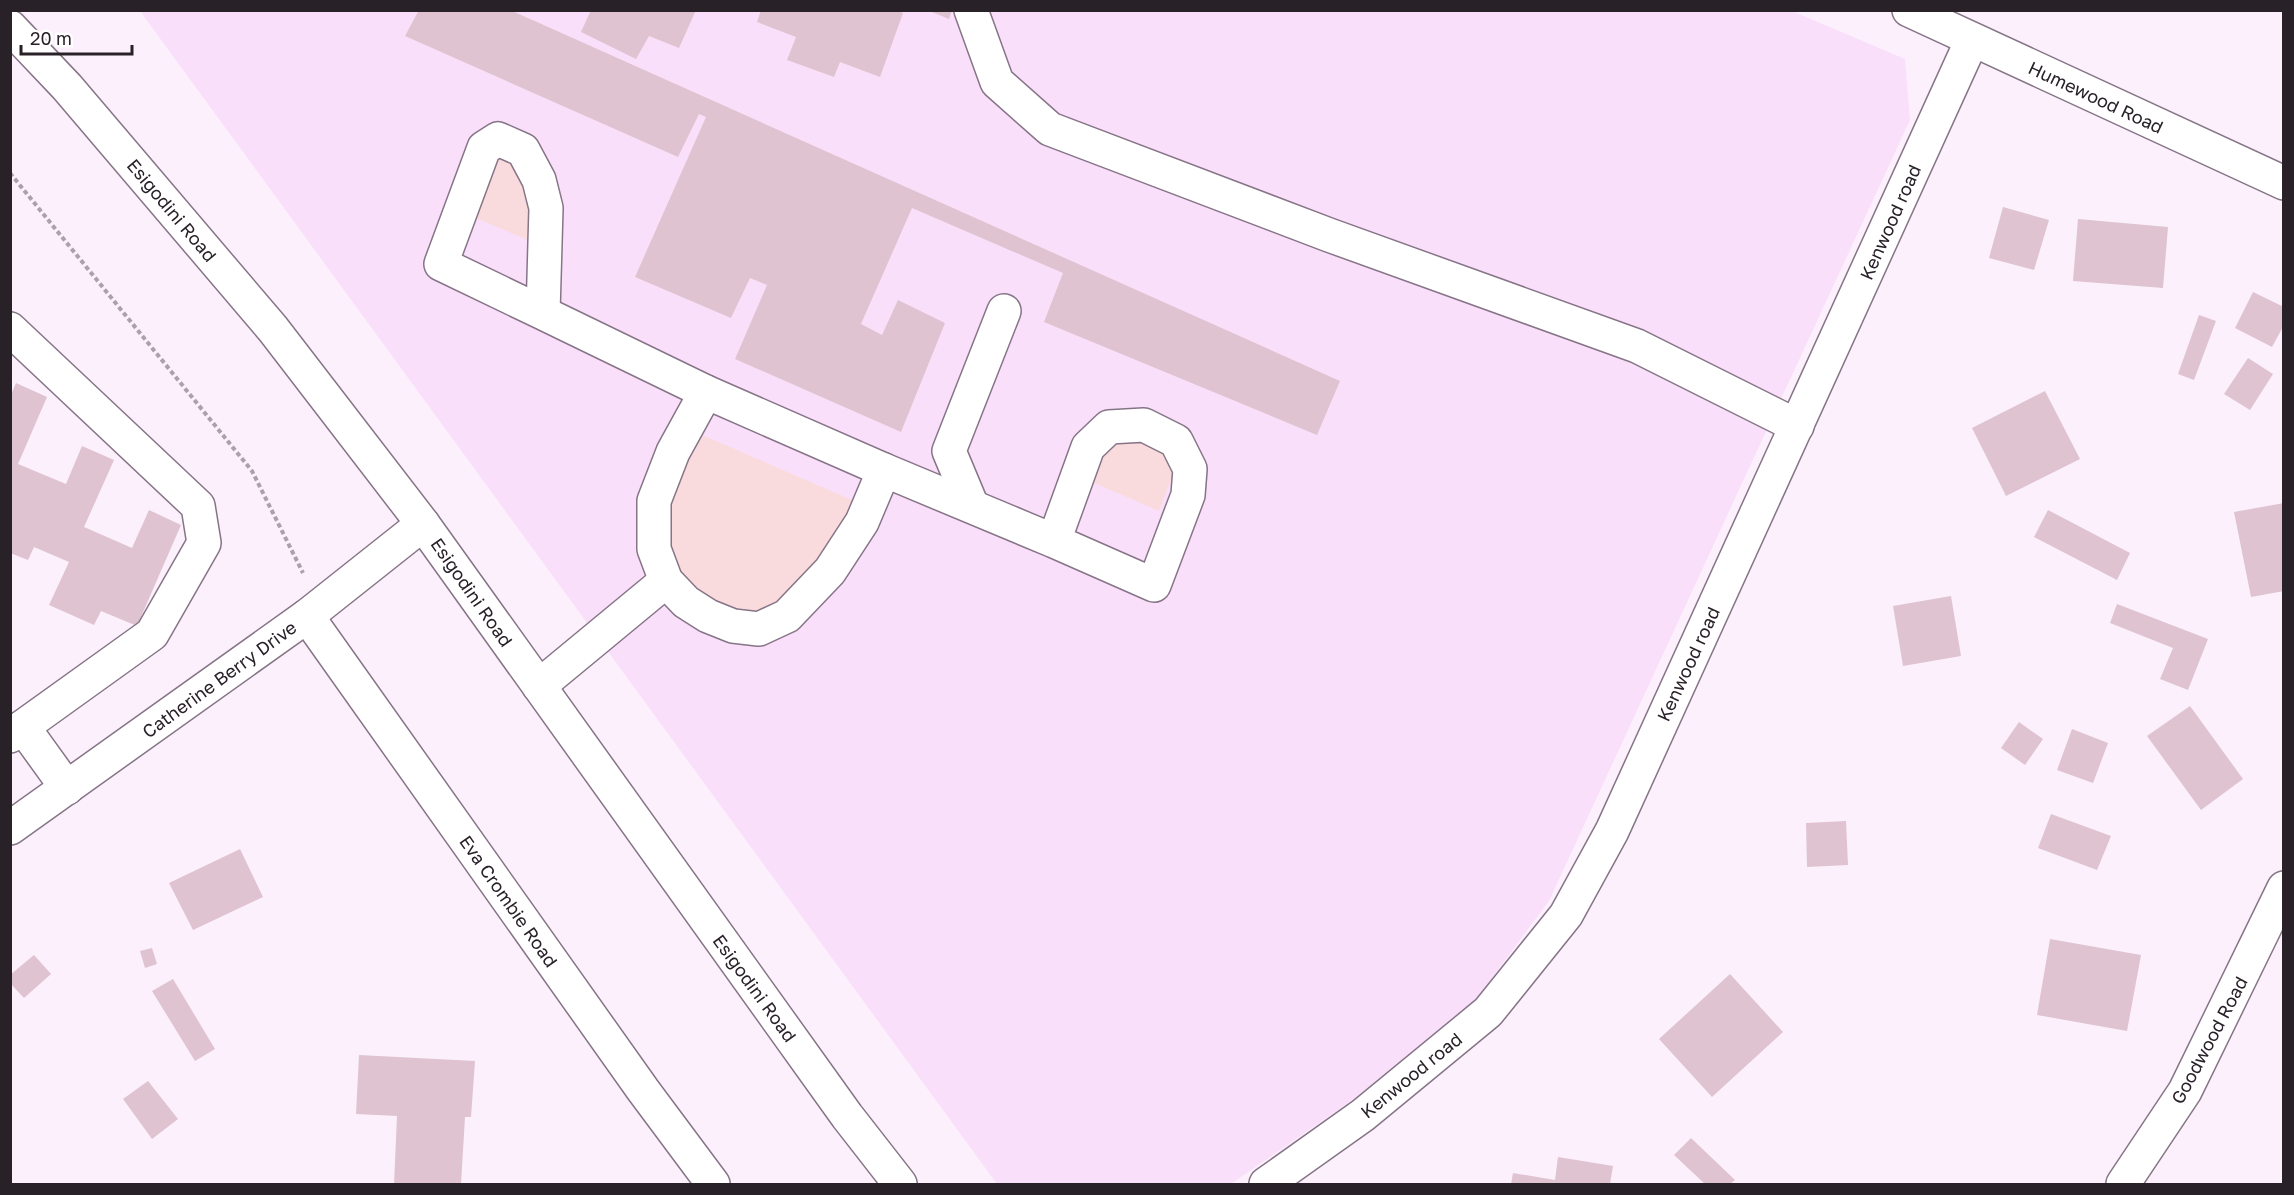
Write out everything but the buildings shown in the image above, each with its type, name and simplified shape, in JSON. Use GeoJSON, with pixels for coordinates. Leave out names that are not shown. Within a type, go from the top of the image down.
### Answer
{"type":"FeatureCollection","features":[{"type":"Feature","properties":{"kind":"street"},"geometry":{"type":"LineString","coordinates":[[971,10],[997,82],[1050,129],[1329,235],[1637,346],[1797,426]]}},
{"type":"Feature","properties":{"kind":"street","name":"Humewood Road"},"geometry":{"type":"LineString","coordinates":[[1909,10],[2283,183]]}},
{"type":"Feature","properties":{"kind":"street","name":"Esigodini Road"},"geometry":{"type":"LineString","coordinates":[[10,27],[67,87],[273,329],[423,524],[840,1106],[900,1185]]}},
{"type":"Feature","properties":{"kind":"street","name":"Kenwood road"},"geometry":{"type":"LineString","coordinates":[[1266,1185],[1363,1115],[1488,1012],[1566,915],[1612,831],[1972,40]]}},
{"type":"Feature","properties":{"kind":"street"},"geometry":{"type":"LineString","coordinates":[[543,313],[546,208],[539,180],[523,150],[498,139],[484,148],[441,264],[706,392],[1154,585],[1188,495],[1190,469],[1176,441],[1144,425],[1110,427],[1088,447],[1054,541]]}},
{"type":"Feature","properties":{"kind":"street"},"geometry":{"type":"LineString","coordinates":[[972,506],[949,451],[1004,311]]}},
{"type":"Feature","properties":{"kind":"street"},"geometry":{"type":"LineString","coordinates":[[10,329],[198,506],[204,543],[152,634],[17,732],[67,788]]}},
{"type":"Feature","properties":{"kind":"street"},"geometry":{"type":"LineString","coordinates":[[706,392],[673,452],[654,501],[654,549],[666,581],[686,602],[708,616],[733,626],[759,629],[787,616],[830,571],[862,522],[884,470]]}},
{"type":"Feature","properties":{"kind":"street","name":"Catherine Berry Drive"},"geometry":{"type":"LineString","coordinates":[[10,828],[313,611],[423,524]]}},
{"type":"Feature","properties":{"kind":"street"},"geometry":{"type":"LineString","coordinates":[[539,687],[666,581]]}},
{"type":"Feature","properties":{"kind":"street","name":"Eva Crombie Road"},"geometry":{"type":"LineString","coordinates":[[313,611],[643,1090],[713,1185]]}},
{"type":"Feature","properties":{"kind":"street","name":"Goodwood Road"},"geometry":{"type":"LineString","coordinates":[[2123,1185],[2185,1091],[2283,888]]}},
{"type":"Feature","properties":{"kind":"path"},"geometry":{"type":"LineString","coordinates":[[10,173],[252,471],[313,611]]}},
{"type":"Feature","properties":{"kind":"shaded area"},"geometry":{"type":"Polygon","coordinates":[[[140,11],[1792,11],[1905,59],[1910,120],[1549,901],[1476,999],[1352,1100],[1231,1184],[997,1184],[140,11]]]}},
{"type":"Feature","properties":{"kind":"shaded area"},"geometry":{"type":"Polygon","coordinates":[[[497,151],[516,162],[528,182],[535,243],[473,217],[497,151]]]}},
{"type":"Feature","properties":{"kind":"shaded area"},"geometry":{"type":"Polygon","coordinates":[[[686,428],[868,507],[759,629],[666,581],[673,452],[686,428]]]}},
{"type":"Feature","properties":{"kind":"shaded area"},"geometry":{"type":"Polygon","coordinates":[[[1151,436],[1165,451],[1175,469],[1159,511],[1094,483],[1107,447],[1125,437],[1151,436]]]}}]}
